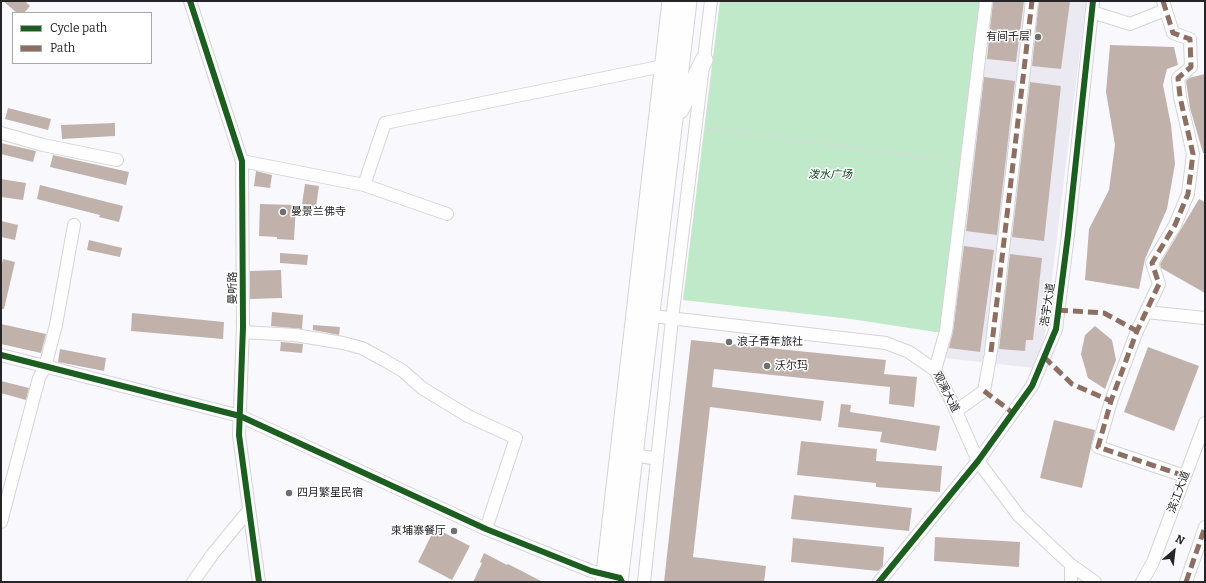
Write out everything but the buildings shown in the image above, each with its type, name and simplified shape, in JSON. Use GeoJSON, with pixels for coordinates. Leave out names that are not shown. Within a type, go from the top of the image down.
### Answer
{"type":"FeatureCollection","features":[{"type":"Feature","properties":{"kind":"highway"},"geometry":{"type":"LineString","coordinates":[[607,579],[671,1]]}},
{"type":"Feature","properties":{"kind":"highway"},"geometry":{"type":"LineString","coordinates":[[607,579],[635,455],[688,1]]}},
{"type":"Feature","properties":{"kind":"highway"},"geometry":{"type":"LineString","coordinates":[[674,123],[704,60]]}},
{"type":"Feature","properties":{"kind":"street","name":"曼听路"},"geometry":{"type":"LineString","coordinates":[[190,1],[242,161],[243,332],[239,436],[259,582]]}},
{"type":"Feature","properties":{"kind":"street"},"geometry":{"type":"LineString","coordinates":[[644,582],[672,319],[711,1]]}},
{"type":"Feature","properties":{"kind":"street"},"geometry":{"type":"LineString","coordinates":[[935,370],[946,331],[986,1]]}},
{"type":"Feature","properties":{"kind":"street"},"geometry":{"type":"LineString","coordinates":[[956,411],[984,391],[990,355],[1032,1]]}},
{"type":"Feature","properties":{"kind":"street"},"geometry":{"type":"LineString","coordinates":[[1093,6],[1130,24],[1164,5],[1173,33],[1190,39],[1191,67],[1178,78],[1180,97],[1193,154],[1188,194],[1175,225],[1152,263],[1159,284],[1137,331],[1111,401],[1098,447],[1185,476]]}},
{"type":"Feature","properties":{"kind":"street","name":"浩宇大道"},"geometry":{"type":"LineString","coordinates":[[879,581],[978,461],[1032,386],[1056,329],[1093,6]]}},
{"type":"Feature","properties":{"kind":"street"},"geometry":{"type":"LineString","coordinates":[[364,185],[385,123],[664,66]]}},
{"type":"Feature","properties":{"kind":"street"},"geometry":{"type":"LineString","coordinates":[[1,132],[43,145],[117,160]]}},
{"type":"Feature","properties":{"kind":"street"},"geometry":{"type":"LineString","coordinates":[[242,161],[364,185],[446,214]]}},
{"type":"Feature","properties":{"kind":"street"},"geometry":{"type":"LineString","coordinates":[[1,522],[39,378],[45,367],[56,325],[74,225]]}},
{"type":"Feature","properties":{"kind":"street"},"geometry":{"type":"LineString","coordinates":[[1146,312],[1205,318]]}},
{"type":"Feature","properties":{"kind":"street","name":"观澜大道"},"geometry":{"type":"LineString","coordinates":[[652,316],[886,343],[909,352],[935,370],[956,411],[978,461],[1018,516],[1071,565],[1095,582]]}},
{"type":"Feature","properties":{"kind":"street"},"geometry":{"type":"LineString","coordinates":[[243,332],[295,335],[343,343],[362,348],[403,372],[422,388],[468,416],[516,438],[486,529]]}},
{"type":"Feature","properties":{"kind":"street"},"geometry":{"type":"LineString","coordinates":[[1,355],[240,416],[486,529],[607,579]]}},
{"type":"Feature","properties":{"kind":"street","name":"滨江大道"},"geometry":{"type":"LineString","coordinates":[[1142,582],[1153,562],[1205,423]]}},
{"type":"Feature","properties":{"kind":"street"},"geometry":{"type":"LineString","coordinates":[[635,455],[657,459]]}},
{"type":"Feature","properties":{"kind":"street"},"geometry":{"type":"LineString","coordinates":[[193,582],[212,555],[249,510]]}},
{"type":"Feature","properties":{"kind":"street"},"geometry":{"type":"LineString","coordinates":[[1186,582],[1205,527]]}},
{"type":"Feature","properties":{"kind":"street"},"geometry":{"type":"LineString","coordinates":[[1071,565],[1071,582]]}},
{"type":"Feature","properties":{"kind":"path"},"geometry":{"type":"LineString","coordinates":[[695,127],[967,162]]}},
{"type":"Feature","properties":{"kind":"shaded area"},"geometry":{"type":"Polygon","coordinates":[[[989,1],[1086,1],[1045,335],[1034,368],[944,358],[989,1]]]}},
{"type":"Feature","properties":{"kind":"green space","name":"泼水广场"},"geometry":{"type":"Polygon","coordinates":[[[720,1],[982,1],[942,333],[851,319],[683,300],[720,1]]]}},
{"type":"Feature","properties":{"kind":"marked path"},"geometry":{"type":"LineString","coordinates":[[991,352],[1032,1]]}},
{"type":"Feature","properties":{"kind":"marked path"},"geometry":{"type":"LineString","coordinates":[[1163,1],[1173,33],[1190,39],[1191,67],[1178,78],[1180,97],[1193,154],[1188,194],[1175,225],[1152,263],[1159,284],[1137,331],[1111,401],[1098,447],[1185,476]]}},
{"type":"Feature","properties":{"kind":"marked path"},"geometry":{"type":"LineString","coordinates":[[1058,310],[1104,313],[1137,331]]}},
{"type":"Feature","properties":{"kind":"marked path"},"geometry":{"type":"LineString","coordinates":[[1044,357],[1072,384],[1111,401]]}},
{"type":"Feature","properties":{"kind":"marked path"},"geometry":{"type":"LineString","coordinates":[[984,391],[1013,413]]}},
{"type":"Feature","properties":{"kind":"marked path"},"geometry":{"type":"LineString","coordinates":[[1186,582],[1205,527]]}},
{"type":"Feature","properties":{"kind":"cycle path"},"geometry":{"type":"LineString","coordinates":[[190,1],[242,161],[243,327],[239,435],[259,582]]}},
{"type":"Feature","properties":{"kind":"cycle path"},"geometry":{"type":"LineString","coordinates":[[879,582],[978,461],[1032,386],[1056,329],[1068,235],[1093,1]]}},
{"type":"Feature","properties":{"kind":"cycle path"},"geometry":{"type":"LineString","coordinates":[[1,355],[240,416],[486,529],[591,571],[620,578],[622,582]]}},
{"type":"Feature","properties":{"kind":"place","name":"有间千层"},"geometry":{"type":"Point","coordinates":[1038,37]}},
{"type":"Feature","properties":{"kind":"place","name":"曼景兰佛寺"},"geometry":{"type":"Point","coordinates":[283,212]}},
{"type":"Feature","properties":{"kind":"place","name":"浪子青年旅社"},"geometry":{"type":"Point","coordinates":[729,342]}},
{"type":"Feature","properties":{"kind":"place","name":"沃尔玛"},"geometry":{"type":"Point","coordinates":[767,366]}},
{"type":"Feature","properties":{"kind":"place","name":"四月繁星民宿"},"geometry":{"type":"Point","coordinates":[289,493]}},
{"type":"Feature","properties":{"kind":"place","name":"柬埔寨餐厅"},"geometry":{"type":"Point","coordinates":[454,531]}}]}
